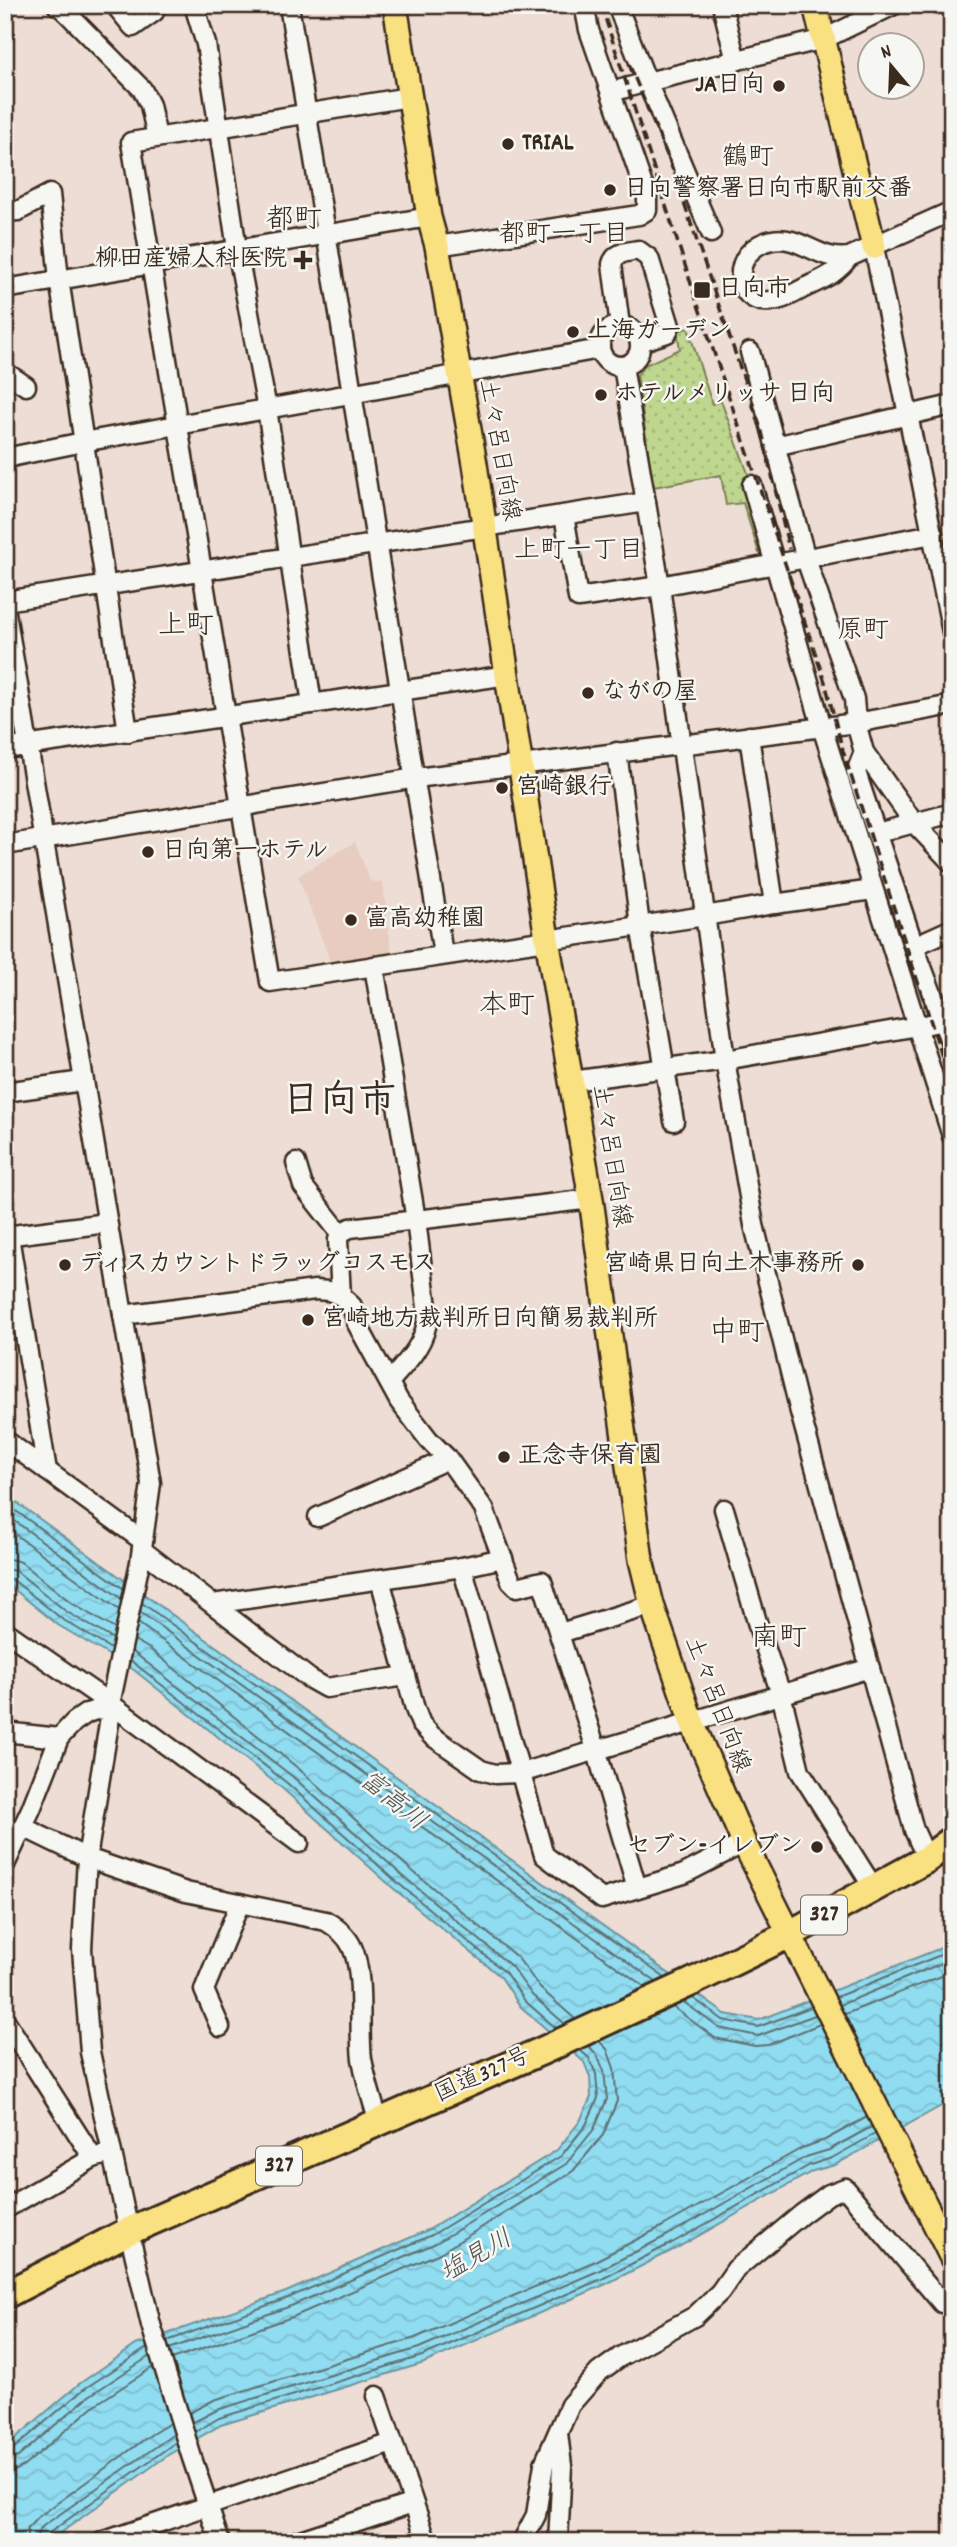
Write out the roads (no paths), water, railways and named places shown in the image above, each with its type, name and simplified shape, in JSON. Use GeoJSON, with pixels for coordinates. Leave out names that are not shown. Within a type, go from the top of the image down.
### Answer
{"type":"FeatureCollection","features":[{"type":"Feature","properties":{"kind":"highway","name":"国道327号"},"geometry":{"type":"LineString","coordinates":[[5,2295],[128,2231],[556,2045],[692,1982],[793,1943],[873,1887],[927,1859],[952,1840]]}},
{"type":"Feature","properties":{"kind":"main road","name":"土々呂日向線"},"geometry":{"type":"LineString","coordinates":[[395,5],[429,216],[437,246],[485,528],[547,939],[591,1199],[634,1517],[652,1605],[691,1720],[744,1843],[952,2258]]}},
{"type":"Feature","properties":{"kind":"main road"},"geometry":{"type":"LineString","coordinates":[[815,5],[874,247]]}},
{"type":"Feature","properties":{"kind":"street"},"geometry":{"type":"LineString","coordinates":[[57,5],[142,89],[150,105],[157,136]]}},
{"type":"Feature","properties":{"kind":"street"},"geometry":{"type":"LineString","coordinates":[[115,5],[133,27],[154,12]]}},
{"type":"Feature","properties":{"kind":"street"},"geometry":{"type":"LineString","coordinates":[[194,5],[206,44],[237,249],[267,409],[312,704]]}},
{"type":"Feature","properties":{"kind":"street"},"geometry":{"type":"LineString","coordinates":[[289,5],[443,954]]}},
{"type":"Feature","properties":{"kind":"street"},"geometry":{"type":"LineString","coordinates":[[437,246],[639,215],[647,210],[647,197],[584,5]]}},
{"type":"Feature","properties":{"kind":"street"},"geometry":{"type":"LineString","coordinates":[[617,5],[711,233]]}},
{"type":"Feature","properties":{"kind":"street"},"geometry":{"type":"LineString","coordinates":[[722,5],[736,61]]}},
{"type":"Feature","properties":{"kind":"street"},"geometry":{"type":"LineString","coordinates":[[611,92],[824,39],[894,5]]}},
{"type":"Feature","properties":{"kind":"street"},"geometry":{"type":"LineString","coordinates":[[409,97],[131,142],[270,982],[873,890]]}},
{"type":"Feature","properties":{"kind":"street"},"geometry":{"type":"LineString","coordinates":[[5,212],[18,211],[50,194],[59,279],[128,732]]}},
{"type":"Feature","properties":{"kind":"street"},"geometry":{"type":"LineString","coordinates":[[849,257],[841,268],[831,275],[782,299],[768,302],[750,296],[740,274],[741,264],[754,248],[776,239],[798,243],[838,259],[874,247],[952,211]]}},
{"type":"Feature","properties":{"kind":"street"},"geometry":{"type":"LineString","coordinates":[[5,289],[429,216]]}},
{"type":"Feature","properties":{"kind":"street"},"geometry":{"type":"LineString","coordinates":[[874,247],[933,534],[947,576],[952,632]]}},
{"type":"Feature","properties":{"kind":"street"},"geometry":{"type":"LineString","coordinates":[[620,326],[613,258],[617,254],[638,250],[649,258],[670,326],[667,332],[640,342]]}},
{"type":"Feature","properties":{"kind":"street"},"geometry":{"type":"LineString","coordinates":[[620,326],[633,331],[640,342],[635,360],[623,366],[611,364],[600,349],[605,333],[620,326]]}},
{"type":"Feature","properties":{"kind":"street"},"geometry":{"type":"LineString","coordinates":[[5,460],[83,442],[600,349]]}},
{"type":"Feature","properties":{"kind":"street"},"geometry":{"type":"LineString","coordinates":[[750,352],[806,559],[854,699],[856,723],[864,752],[914,823],[952,863]]}},
{"type":"Feature","properties":{"kind":"street"},"geometry":{"type":"LineString","coordinates":[[623,366],[660,586],[725,1060],[754,1224],[800,1412],[914,1830],[927,1859]]}},
{"type":"Feature","properties":{"kind":"street"},"geometry":{"type":"LineString","coordinates":[[5,372],[26,386]]}},
{"type":"Feature","properties":{"kind":"street"},"geometry":{"type":"LineString","coordinates":[[775,446],[952,405]]}},
{"type":"Feature","properties":{"kind":"street"},"geometry":{"type":"LineString","coordinates":[[752,485],[822,727],[952,1136]]}},
{"type":"Feature","properties":{"kind":"street"},"geometry":{"type":"LineString","coordinates":[[5,601],[646,502]]}},
{"type":"Feature","properties":{"kind":"street"},"geometry":{"type":"LineString","coordinates":[[564,515],[579,598],[660,586],[933,534]]}},
{"type":"Feature","properties":{"kind":"street"},"geometry":{"type":"LineString","coordinates":[[5,607],[151,1483],[142,1551],[111,1703],[87,1858],[82,1949],[90,2052],[151,2325],[191,2458],[220,2542]]}},
{"type":"Feature","properties":{"kind":"street"},"geometry":{"type":"LineString","coordinates":[[5,749],[508,675]]}},
{"type":"Feature","properties":{"kind":"street"},"geometry":{"type":"LineString","coordinates":[[5,845],[416,778],[856,723],[952,705]]}},
{"type":"Feature","properties":{"kind":"street"},"geometry":{"type":"LineString","coordinates":[[750,736],[774,904]]}},
{"type":"Feature","properties":{"kind":"street"},"geometry":{"type":"LineString","coordinates":[[617,752],[640,925],[674,1121]]}},
{"type":"Feature","properties":{"kind":"street"},"geometry":{"type":"LineString","coordinates":[[864,752],[856,772],[914,946],[948,1021],[952,1046]]}},
{"type":"Feature","properties":{"kind":"street"},"geometry":{"type":"LineString","coordinates":[[877,833],[952,813]]}},
{"type":"Feature","properties":{"kind":"street"},"geometry":{"type":"LineString","coordinates":[[914,946],[952,929]]}},
{"type":"Feature","properties":{"kind":"street"},"geometry":{"type":"LineString","coordinates":[[374,966],[416,1220],[428,1315],[427,1329],[414,1354],[390,1381]]}},
{"type":"Feature","properties":{"kind":"street"},"geometry":{"type":"LineString","coordinates":[[572,1081],[725,1060],[948,1021]]}},
{"type":"Feature","properties":{"kind":"street"},"geometry":{"type":"LineString","coordinates":[[5,1091],[83,1081]]}},
{"type":"Feature","properties":{"kind":"street"},"geometry":{"type":"LineString","coordinates":[[296,1163],[303,1186],[340,1233],[341,1296]]}},
{"type":"Feature","properties":{"kind":"street"},"geometry":{"type":"LineString","coordinates":[[340,1233],[350,1228],[591,1199]]}},
{"type":"Feature","properties":{"kind":"street"},"geometry":{"type":"LineString","coordinates":[[47,1471],[7,1236],[107,1223]]}},
{"type":"Feature","properties":{"kind":"street"},"geometry":{"type":"LineString","coordinates":[[123,1315],[315,1290],[329,1291],[341,1296],[352,1306],[357,1324],[405,1409],[448,1459],[484,1509],[510,1581],[517,1587],[542,1581],[637,1888]]}},
{"type":"Feature","properties":{"kind":"street"},"geometry":{"type":"LineString","coordinates":[[5,1440],[47,1471],[142,1551],[310,1679],[326,1688],[406,1676]]}},
{"type":"Feature","properties":{"kind":"street"},"geometry":{"type":"LineString","coordinates":[[317,1517],[448,1459]]}},
{"type":"Feature","properties":{"kind":"street"},"geometry":{"type":"LineString","coordinates":[[724,1509],[781,1694],[800,1771],[873,1887]]}},
{"type":"Feature","properties":{"kind":"street"},"geometry":{"type":"LineString","coordinates":[[212,1604],[462,1567],[503,1558]]}},
{"type":"Feature","properties":{"kind":"street"},"geometry":{"type":"LineString","coordinates":[[462,1567],[544,1855],[602,1899],[684,1874],[744,1843]]}},
{"type":"Feature","properties":{"kind":"street"},"geometry":{"type":"LineString","coordinates":[[380,1579],[421,1724],[432,1737],[481,1770],[495,1774],[521,1773],[870,1668]]}},
{"type":"Feature","properties":{"kind":"street"},"geometry":{"type":"LineString","coordinates":[[560,1633],[652,1605]]}},
{"type":"Feature","properties":{"kind":"street"},"geometry":{"type":"LineString","coordinates":[[5,1631],[111,1703],[299,1843]]}},
{"type":"Feature","properties":{"kind":"street"},"geometry":{"type":"LineString","coordinates":[[8,1856],[23,1827],[59,1738],[87,1713],[111,1703]]}},
{"type":"Feature","properties":{"kind":"street"},"geometry":{"type":"LineString","coordinates":[[5,1732],[59,1738]]}},
{"type":"Feature","properties":{"kind":"street"},"geometry":{"type":"LineString","coordinates":[[23,1827],[87,1858],[186,1892],[326,1921],[337,1928],[352,1945],[357,1962],[362,2057],[379,2122]]}},
{"type":"Feature","properties":{"kind":"street"},"geometry":{"type":"LineString","coordinates":[[220,2027],[204,1990],[240,1903]]}},
{"type":"Feature","properties":{"kind":"street"},"geometry":{"type":"LineString","coordinates":[[5,2020],[93,2158]]}},
{"type":"Feature","properties":{"kind":"street"},"geometry":{"type":"LineString","coordinates":[[5,2209],[93,2158],[111,2153]]}},
{"type":"Feature","properties":{"kind":"street"},"geometry":{"type":"LineString","coordinates":[[522,2542],[536,2515],[544,2464],[570,2405],[599,2372],[620,2357],[695,2316],[720,2292],[736,2269],[829,2194],[845,2188],[942,2303],[952,2301]]}},
{"type":"Feature","properties":{"kind":"street"},"geometry":{"type":"LineString","coordinates":[[377,2396],[427,2542]]}},
{"type":"Feature","properties":{"kind":"street"},"geometry":{"type":"LineString","coordinates":[[558,2433],[562,2466],[558,2542]]}},
{"type":"Feature","properties":{"kind":"street"},"geometry":{"type":"LineString","coordinates":[[106,2541],[392,2443]]}},
{"type":"Feature","properties":{"kind":"street"},"geometry":{"type":"LineString","coordinates":[[294,2542],[413,2503]]}},
{"type":"Feature","properties":{"kind":"water"},"geometry":{"type":"Polygon","coordinates":[[[5,1494],[725,2014],[759,2020],[941,1948],[952,1940],[952,2100],[835,2165],[813,2171],[675,2249],[604,2285],[424,2363],[221,2425],[168,2455],[48,2542],[5,2542],[5,2447],[79,2384],[136,2345],[286,2292],[430,2229],[557,2150],[580,2121],[591,2097],[590,2077],[584,2062],[520,2006],[501,1977],[393,1888],[283,1789],[134,1670],[58,1625],[5,1582],[5,1494]]]}},
{"type":"Feature","properties":{"kind":"railway"},"geometry":{"type":"LineString","coordinates":[[601,5],[694,293],[825,682],[843,751],[952,1087]]}},
{"type":"Feature","properties":{"kind":"railway"},"geometry":{"type":"LineString","coordinates":[[629,64],[670,162],[762,432],[789,549]]}},
{"type":"Feature","properties":{"kind":"place","name":"JA日向"},"geometry":{"type":"Point","coordinates":[779,86]}},
{"type":"Feature","properties":{"kind":"place","name":"TRIAL"},"geometry":{"type":"Point","coordinates":[508,144]}},
{"type":"Feature","properties":{"kind":"place","name":"日向警察署日向市駅前交番"},"geometry":{"type":"Point","coordinates":[610,190]}},
{"type":"Feature","properties":{"kind":"place","name":"柳田産婦人科医院"},"geometry":{"type":"Point","coordinates":[303,260]}},
{"type":"Feature","properties":{"kind":"place","name":"日向市"},"geometry":{"type":"Point","coordinates":[702,290]}},
{"type":"Feature","properties":{"kind":"place","name":"上海ガーデン"},"geometry":{"type":"Point","coordinates":[573,332]}},
{"type":"Feature","properties":{"kind":"place","name":"ホテルメリッサ 日向"},"geometry":{"type":"Point","coordinates":[601,395]}},
{"type":"Feature","properties":{"kind":"place","name":"ながの屋"},"geometry":{"type":"Point","coordinates":[588,693]}},
{"type":"Feature","properties":{"kind":"place","name":"宮崎銀行"},"geometry":{"type":"Point","coordinates":[502,788]}},
{"type":"Feature","properties":{"kind":"place","name":"日向第一ホテル"},"geometry":{"type":"Point","coordinates":[148,852]}},
{"type":"Feature","properties":{"kind":"place","name":"富高幼稚園"},"geometry":{"type":"Point","coordinates":[351,920]}},
{"type":"Feature","properties":{"kind":"place","name":"ディスカウントドラッグコスモス"},"geometry":{"type":"Point","coordinates":[65,1265]}},
{"type":"Feature","properties":{"kind":"place","name":"宮崎県日向土木事務所"},"geometry":{"type":"Point","coordinates":[858,1265]}},
{"type":"Feature","properties":{"kind":"place","name":"宮崎地方裁判所日向簡易裁判所"},"geometry":{"type":"Point","coordinates":[308,1320]}},
{"type":"Feature","properties":{"kind":"place","name":"正念寺保育園"},"geometry":{"type":"Point","coordinates":[504,1457]}},
{"type":"Feature","properties":{"kind":"place","name":"セブン-イレブン"},"geometry":{"type":"Point","coordinates":[817,1847]}},
{"type":"Feature","properties":{"kind":"district","name":"鶴町"},"geometry":{"type":"Point","coordinates":[748,158]}},
{"type":"Feature","properties":{"kind":"district","name":"都町"},"geometry":{"type":"Point","coordinates":[294,222]}},
{"type":"Feature","properties":{"kind":"district","name":"都町一丁目"},"geometry":{"type":"Point","coordinates":[564,235]}},
{"type":"Feature","properties":{"kind":"district","name":"上町一丁目"},"geometry":{"type":"Point","coordinates":[579,551]}},
{"type":"Feature","properties":{"kind":"district","name":"上町"},"geometry":{"type":"Point","coordinates":[186,628]}},
{"type":"Feature","properties":{"kind":"district","name":"原町"},"geometry":{"type":"Point","coordinates":[863,631]}},
{"type":"Feature","properties":{"kind":"district","name":"本町"},"geometry":{"type":"Point","coordinates":[507,1008]}},
{"type":"Feature","properties":{"kind":"district","name":"日向市"},"geometry":{"type":"Point","coordinates":[339,1103]}},
{"type":"Feature","properties":{"kind":"district","name":"中町"},"geometry":{"type":"Point","coordinates":[737,1335]}},
{"type":"Feature","properties":{"kind":"district","name":"南町"},"geometry":{"type":"Point","coordinates":[779,1640]}},
{"type":"Feature","properties":{"kind":"water label","name":"富高川"},"geometry":{"type":"Point","coordinates":[392,1802]}},
{"type":"Feature","properties":{"kind":"water label","name":"塩見川"},"geometry":{"type":"Point","coordinates":[477,2257]}}]}
